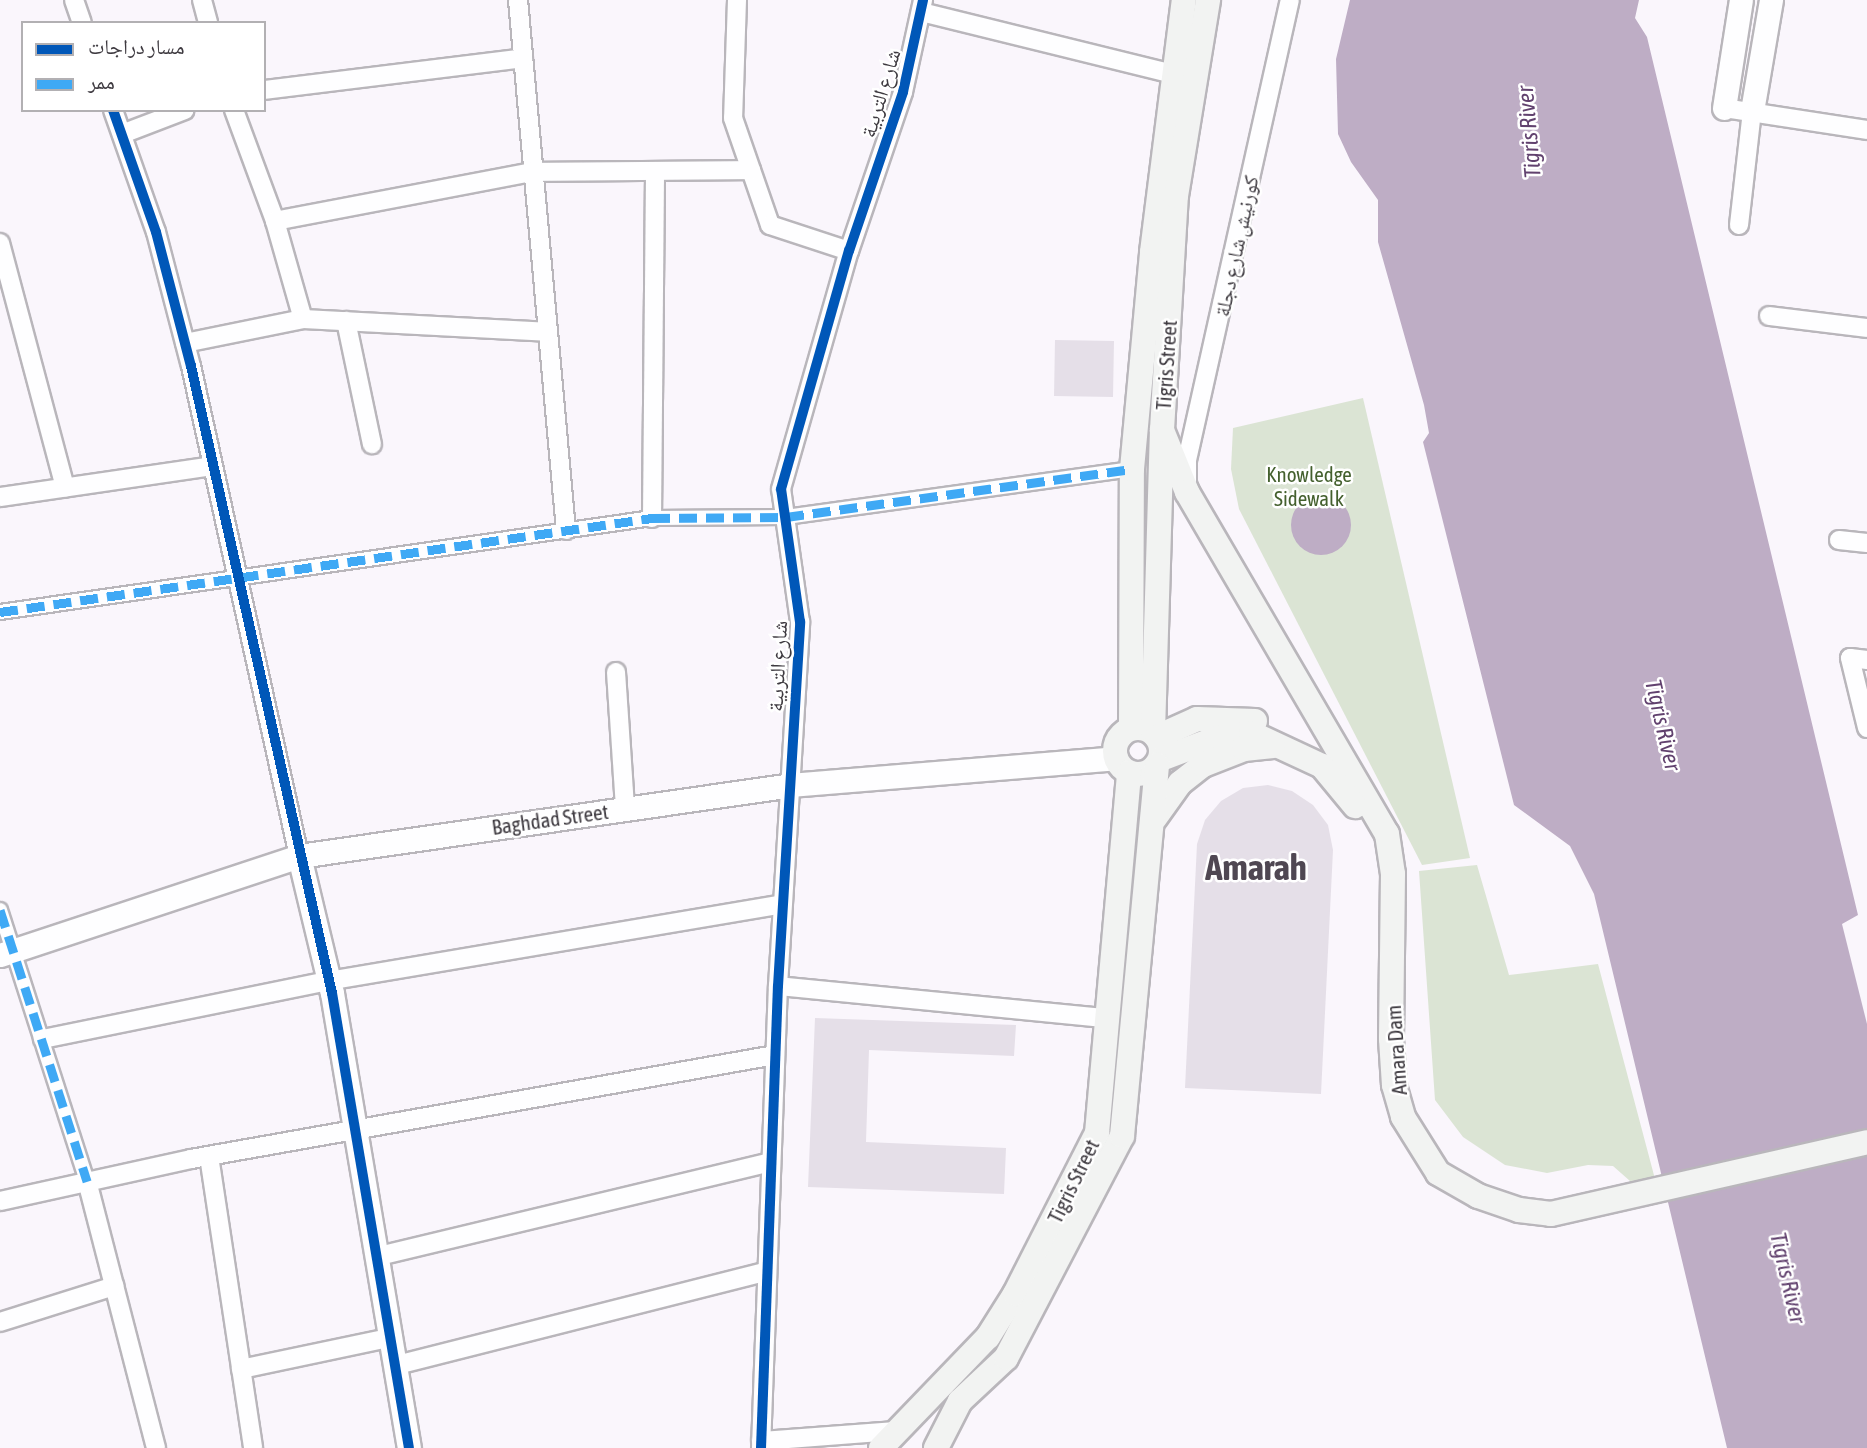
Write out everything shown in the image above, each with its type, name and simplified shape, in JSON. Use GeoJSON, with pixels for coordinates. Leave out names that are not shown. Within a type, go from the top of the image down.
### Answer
{"type":"FeatureCollection","features":[{"type":"Feature","properties":{"kind":"main road","name":"Tigris Street"},"geometry":{"type":"LineString","coordinates":[[1152,744],[1132,469],[1184,0]]}},
{"type":"Feature","properties":{"kind":"main road","name":"Tigris Street"},"geometry":{"type":"LineString","coordinates":[[917,1448],[960,1401],[1006,1358],[1122,1136],[1153,822],[1152,744],[1162,430],[1176,195],[1208,0]]}},
{"type":"Feature","properties":{"kind":"main road"},"geometry":{"type":"LineString","coordinates":[[1162,430],[1188,492],[1347,778],[1373,834],[1380,876],[1383,965],[1379,1065],[1385,1117],[1428,1182],[1489,1215],[1556,1228],[1867,1150]]}},
{"type":"Feature","properties":{"kind":"main road"},"geometry":{"type":"LineString","coordinates":[[1347,778],[1285,746],[1251,733],[1152,744],[1119,737],[1122,765],[1144,774],[1152,744],[1197,719],[1251,720],[1323,749],[1347,778]]}},
{"type":"Feature","properties":{"kind":"main road"},"geometry":{"type":"LineString","coordinates":[[1153,822],[1169,794],[1203,765],[1244,749],[1285,746]]}},
{"type":"Feature","properties":{"kind":"main road","name":"Tigris Street"},"geometry":{"type":"LineString","coordinates":[[885,1443],[988,1337],[1015,1294],[1097,1133],[1107,1018],[1122,765]]}},
{"type":"Feature","properties":{"kind":"main road","name":"Amara Dam"},"geometry":{"type":"LineString","coordinates":[[1347,778],[1387,834],[1393,874],[1391,1039],[1394,1085],[1403,1117],[1438,1173],[1478,1196],[1519,1210],[1551,1214],[1867,1142]]}},
{"type":"Feature","properties":{"kind":"main road","name":"Tigris Street"},"geometry":{"type":"LineString","coordinates":[[936,1448],[960,1401]]}},
{"type":"Feature","properties":{"kind":"street"},"geometry":{"type":"LineString","coordinates":[[74,0],[81,21]]}},
{"type":"Feature","properties":{"kind":"street"},"geometry":{"type":"LineString","coordinates":[[202,0],[207,21]]}},
{"type":"Feature","properties":{"kind":"street"},"geometry":{"type":"LineString","coordinates":[[519,0],[532,172],[566,530]]}},
{"type":"Feature","properties":{"kind":"street"},"geometry":{"type":"LineString","coordinates":[[737,0],[733,118],[770,226],[849,251]]}},
{"type":"Feature","properties":{"kind":"street","name":"كورنيش شارع دجلة"},"geometry":{"type":"LineString","coordinates":[[1188,492],[1187,460],[1290,0]]}},
{"type":"Feature","properties":{"kind":"street"},"geometry":{"type":"LineString","coordinates":[[1741,0],[1724,108],[1867,130]]}},
{"type":"Feature","properties":{"kind":"street"},"geometry":{"type":"LineString","coordinates":[[1739,225],[1752,111],[1771,0]]}},
{"type":"Feature","properties":{"kind":"street"},"geometry":{"type":"LineString","coordinates":[[922,6],[1174,74]]}},
{"type":"Feature","properties":{"kind":"street","name":"شارع التربية"},"geometry":{"type":"LineString","coordinates":[[761,1444],[765,1272],[778,986],[800,622],[781,489],[849,251],[902,92],[922,6]]}},
{"type":"Feature","properties":{"kind":"street"},"geometry":{"type":"LineString","coordinates":[[266,90],[523,58]]}},
{"type":"Feature","properties":{"kind":"street"},"geometry":{"type":"LineString","coordinates":[[114,112],[156,232],[185,343],[328,981],[353,1131],[379,1256],[409,1448]]}},
{"type":"Feature","properties":{"kind":"street"},"geometry":{"type":"LineString","coordinates":[[122,134],[180,112]]}},
{"type":"Feature","properties":{"kind":"street"},"geometry":{"type":"LineString","coordinates":[[235,112],[275,221],[303,319]]}},
{"type":"Feature","properties":{"kind":"street"},"geometry":{"type":"LineString","coordinates":[[275,221],[532,172],[751,170]]}},
{"type":"Feature","properties":{"kind":"street"},"geometry":{"type":"LineString","coordinates":[[652,518],[655,171]]}},
{"type":"Feature","properties":{"kind":"street"},"geometry":{"type":"LineString","coordinates":[[0,243],[65,488]]}},
{"type":"Feature","properties":{"kind":"street"},"geometry":{"type":"LineString","coordinates":[[1769,316],[1867,328]]}},
{"type":"Feature","properties":{"kind":"street"},"geometry":{"type":"LineString","coordinates":[[185,343],[303,319],[548,332]]}},
{"type":"Feature","properties":{"kind":"street"},"geometry":{"type":"LineString","coordinates":[[346,321],[372,444]]}},
{"type":"Feature","properties":{"kind":"street"},"geometry":{"type":"LineString","coordinates":[[0,497],[212,466]]}},
{"type":"Feature","properties":{"kind":"street"},"geometry":{"type":"LineString","coordinates":[[0,612],[652,518],[786,517],[1132,469]]}},
{"type":"Feature","properties":{"kind":"street"},"geometry":{"type":"LineString","coordinates":[[1839,540],[1867,543]]}},
{"type":"Feature","properties":{"kind":"street"},"geometry":{"type":"LineString","coordinates":[[1867,660],[1850,658],[1867,729]]}},
{"type":"Feature","properties":{"kind":"street"},"geometry":{"type":"LineString","coordinates":[[616,672],[625,808]]}},
{"type":"Feature","properties":{"kind":"street","name":"Baghdad Street"},"geometry":{"type":"LineString","coordinates":[[6,954],[299,856],[789,785],[1122,765]]}},
{"type":"Feature","properties":{"kind":"street"},"geometry":{"type":"LineString","coordinates":[[43,1039],[328,981],[782,904]]}},
{"type":"Feature","properties":{"kind":"street"},"geometry":{"type":"LineString","coordinates":[[0,910],[6,954],[43,1039],[87,1181],[156,1448]]}},
{"type":"Feature","properties":{"kind":"street"},"geometry":{"type":"LineString","coordinates":[[778,986],[1107,1018]]}},
{"type":"Feature","properties":{"kind":"street"},"geometry":{"type":"LineString","coordinates":[[0,1201],[209,1156],[775,1055]]}},
{"type":"Feature","properties":{"kind":"street"},"geometry":{"type":"LineString","coordinates":[[209,1156],[253,1448]]}},
{"type":"Feature","properties":{"kind":"street"},"geometry":{"type":"LineString","coordinates":[[379,1256],[770,1162]]}},
{"type":"Feature","properties":{"kind":"street"},"geometry":{"type":"LineString","coordinates":[[397,1365],[765,1272]]}},
{"type":"Feature","properties":{"kind":"street"},"geometry":{"type":"LineString","coordinates":[[0,1322],[114,1286]]}},
{"type":"Feature","properties":{"kind":"street"},"geometry":{"type":"LineString","coordinates":[[241,1369],[393,1337]]}},
{"type":"Feature","properties":{"kind":"street"},"geometry":{"type":"LineString","coordinates":[[761,1444],[885,1443]]}},
{"type":"Feature","properties":{"kind":"green space","name":"Knowledge Sidewalk"},"geometry":{"type":"Polygon","coordinates":[[[1363,398],[1470,858],[1422,865],[1239,509],[1231,469],[1233,428],[1363,398]]]}},
{"type":"Feature","properties":{"kind":"green space"},"geometry":{"type":"Polygon","coordinates":[[[1477,865],[1509,975],[1598,964],[1655,1179],[1630,1181],[1613,1166],[1588,1165],[1547,1173],[1505,1165],[1463,1137],[1435,1100],[1419,871],[1477,865]]]}},
{"type":"Feature","properties":{"kind":"water","name":"Tigris River"},"geometry":{"type":"Polygon","coordinates":[[[1350,0],[1639,0],[1635,18],[1647,37],[1858,915],[1842,924],[1867,1024],[1867,1448],[1727,1448],[1594,894],[1570,846],[1514,805],[1423,442],[1429,433],[1424,405],[1378,242],[1378,200],[1351,162],[1338,134],[1336,59],[1350,0]]]}},
{"type":"Feature","properties":{"kind":"water"},"geometry":{"type":"Polygon","coordinates":[[[1315,495],[1327,495],[1346,508],[1351,525],[1349,537],[1338,550],[1327,555],[1315,555],[1296,542],[1291,531],[1291,519],[1304,500],[1315,495]]]}},
{"type":"Feature","properties":{"kind":"building"},"geometry":{"type":"Polygon","coordinates":[[[1055,340],[1114,341],[1113,397],[1054,396],[1055,340]]]}},
{"type":"Feature","properties":{"kind":"building"},"geometry":{"type":"Polygon","coordinates":[[[1268,785],[1292,791],[1313,805],[1328,825],[1333,850],[1321,1094],[1185,1088],[1197,844],[1205,820],[1221,801],[1243,788],[1268,785]]]}},
{"type":"Feature","properties":{"kind":"building"},"geometry":{"type":"Polygon","coordinates":[[[815,1018],[1016,1025],[1014,1056],[869,1050],[866,1142],[1006,1148],[1004,1194],[808,1187],[815,1018]]]}},
{"type":"Feature","properties":{"kind":"marked path"},"geometry":{"type":"LineString","coordinates":[[0,612],[652,518],[786,517],[1132,469]]}},
{"type":"Feature","properties":{"kind":"marked path"},"geometry":{"type":"LineString","coordinates":[[0,910],[87,1181]]}},
{"type":"Feature","properties":{"kind":"cycle path"},"geometry":{"type":"LineString","coordinates":[[761,1448],[778,986],[800,622],[781,489],[849,251],[903,92],[923,0]]}},
{"type":"Feature","properties":{"kind":"cycle path"},"geometry":{"type":"LineString","coordinates":[[114,112],[156,232],[191,366],[332,993],[409,1448]]}},
{"type":"Feature","properties":{"kind":"district","name":"Amarah"},"geometry":{"type":"Point","coordinates":[1256,867]}}]}
